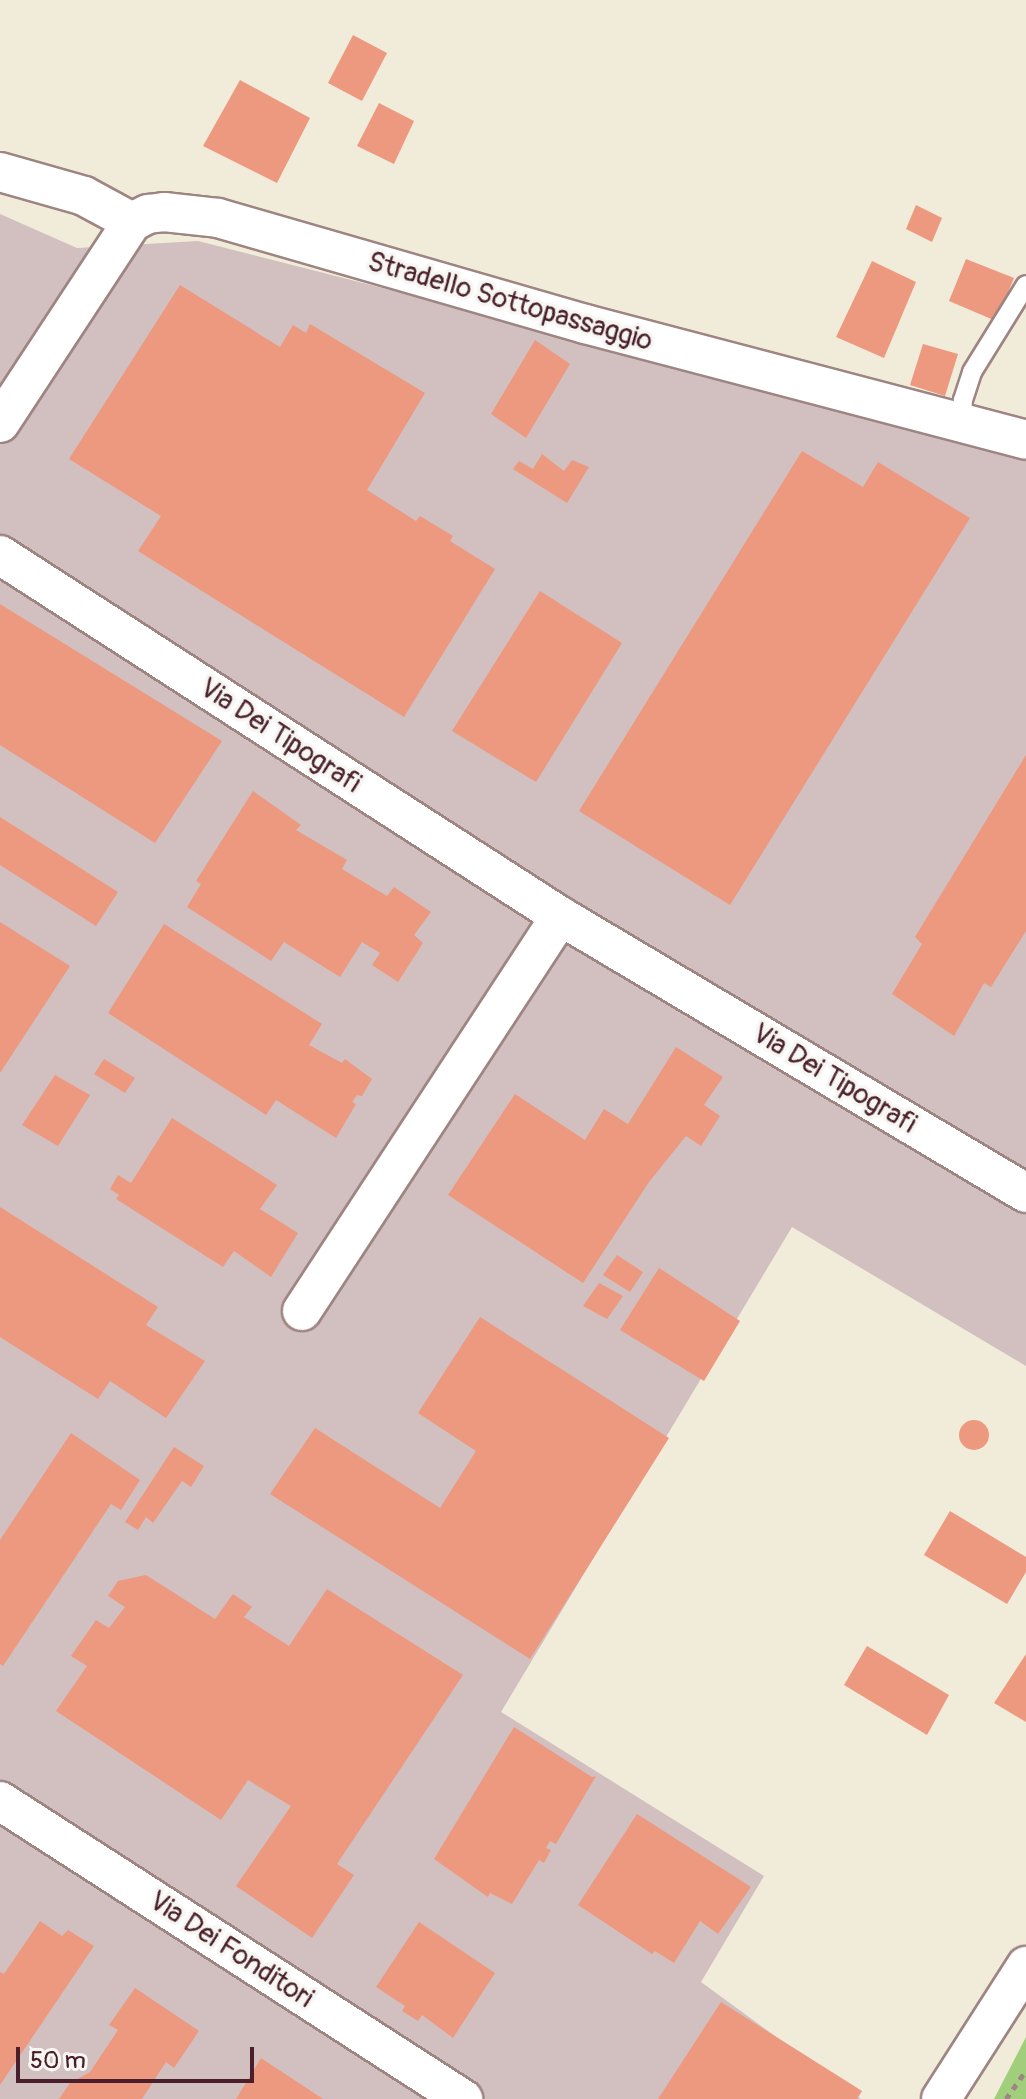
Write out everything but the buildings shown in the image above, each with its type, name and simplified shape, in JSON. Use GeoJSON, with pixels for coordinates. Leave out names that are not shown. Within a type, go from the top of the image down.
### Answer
{"type":"FeatureCollection","features":[{"type":"Feature","properties":{"kind":"street"},"geometry":{"type":"LineString","coordinates":[[0,172],[84,196],[132,222],[0,423]]}},
{"type":"Feature","properties":{"kind":"street","name":"Stradello Sottopassaggio"},"geometry":{"type":"LineString","coordinates":[[132,222],[148,214],[164,212],[218,218],[585,324],[1026,440]]}},
{"type":"Feature","properties":{"kind":"street","name":"Via Dei Tipografi"},"geometry":{"type":"LineString","coordinates":[[0,555],[560,916],[1026,1193]]}},
{"type":"Feature","properties":{"kind":"street"},"geometry":{"type":"LineString","coordinates":[[302,1311],[560,916]]}},
{"type":"Feature","properties":{"kind":"street","name":"Via Dei Fonditori"},"geometry":{"type":"LineString","coordinates":[[0,1801],[463,2099]]}},
{"type":"Feature","properties":{"kind":"street"},"geometry":{"type":"LineString","coordinates":[[941,2099],[1026,1966]]}},
{"type":"Feature","properties":{"kind":"lane"},"geometry":{"type":"LineString","coordinates":[[962,424],[963,400],[972,372],[1026,285]]}},
{"type":"Feature","properties":{"kind":"path"},"geometry":{"type":"LineString","coordinates":[[1006,2099],[1026,2070]]}},
{"type":"Feature","properties":{"kind":"shaded area"},"geometry":{"type":"Polygon","coordinates":[[[0,214],[77,248],[198,241],[1026,452],[1026,1366],[792,1227],[501,1712],[764,1876],[701,1982],[861,2099],[0,2099],[0,214]]]}},
{"type":"Feature","properties":{"kind":"green space"},"geometry":{"type":"Polygon","coordinates":[[[1026,2037],[1026,2099],[994,2099],[1026,2037]]]}}]}
